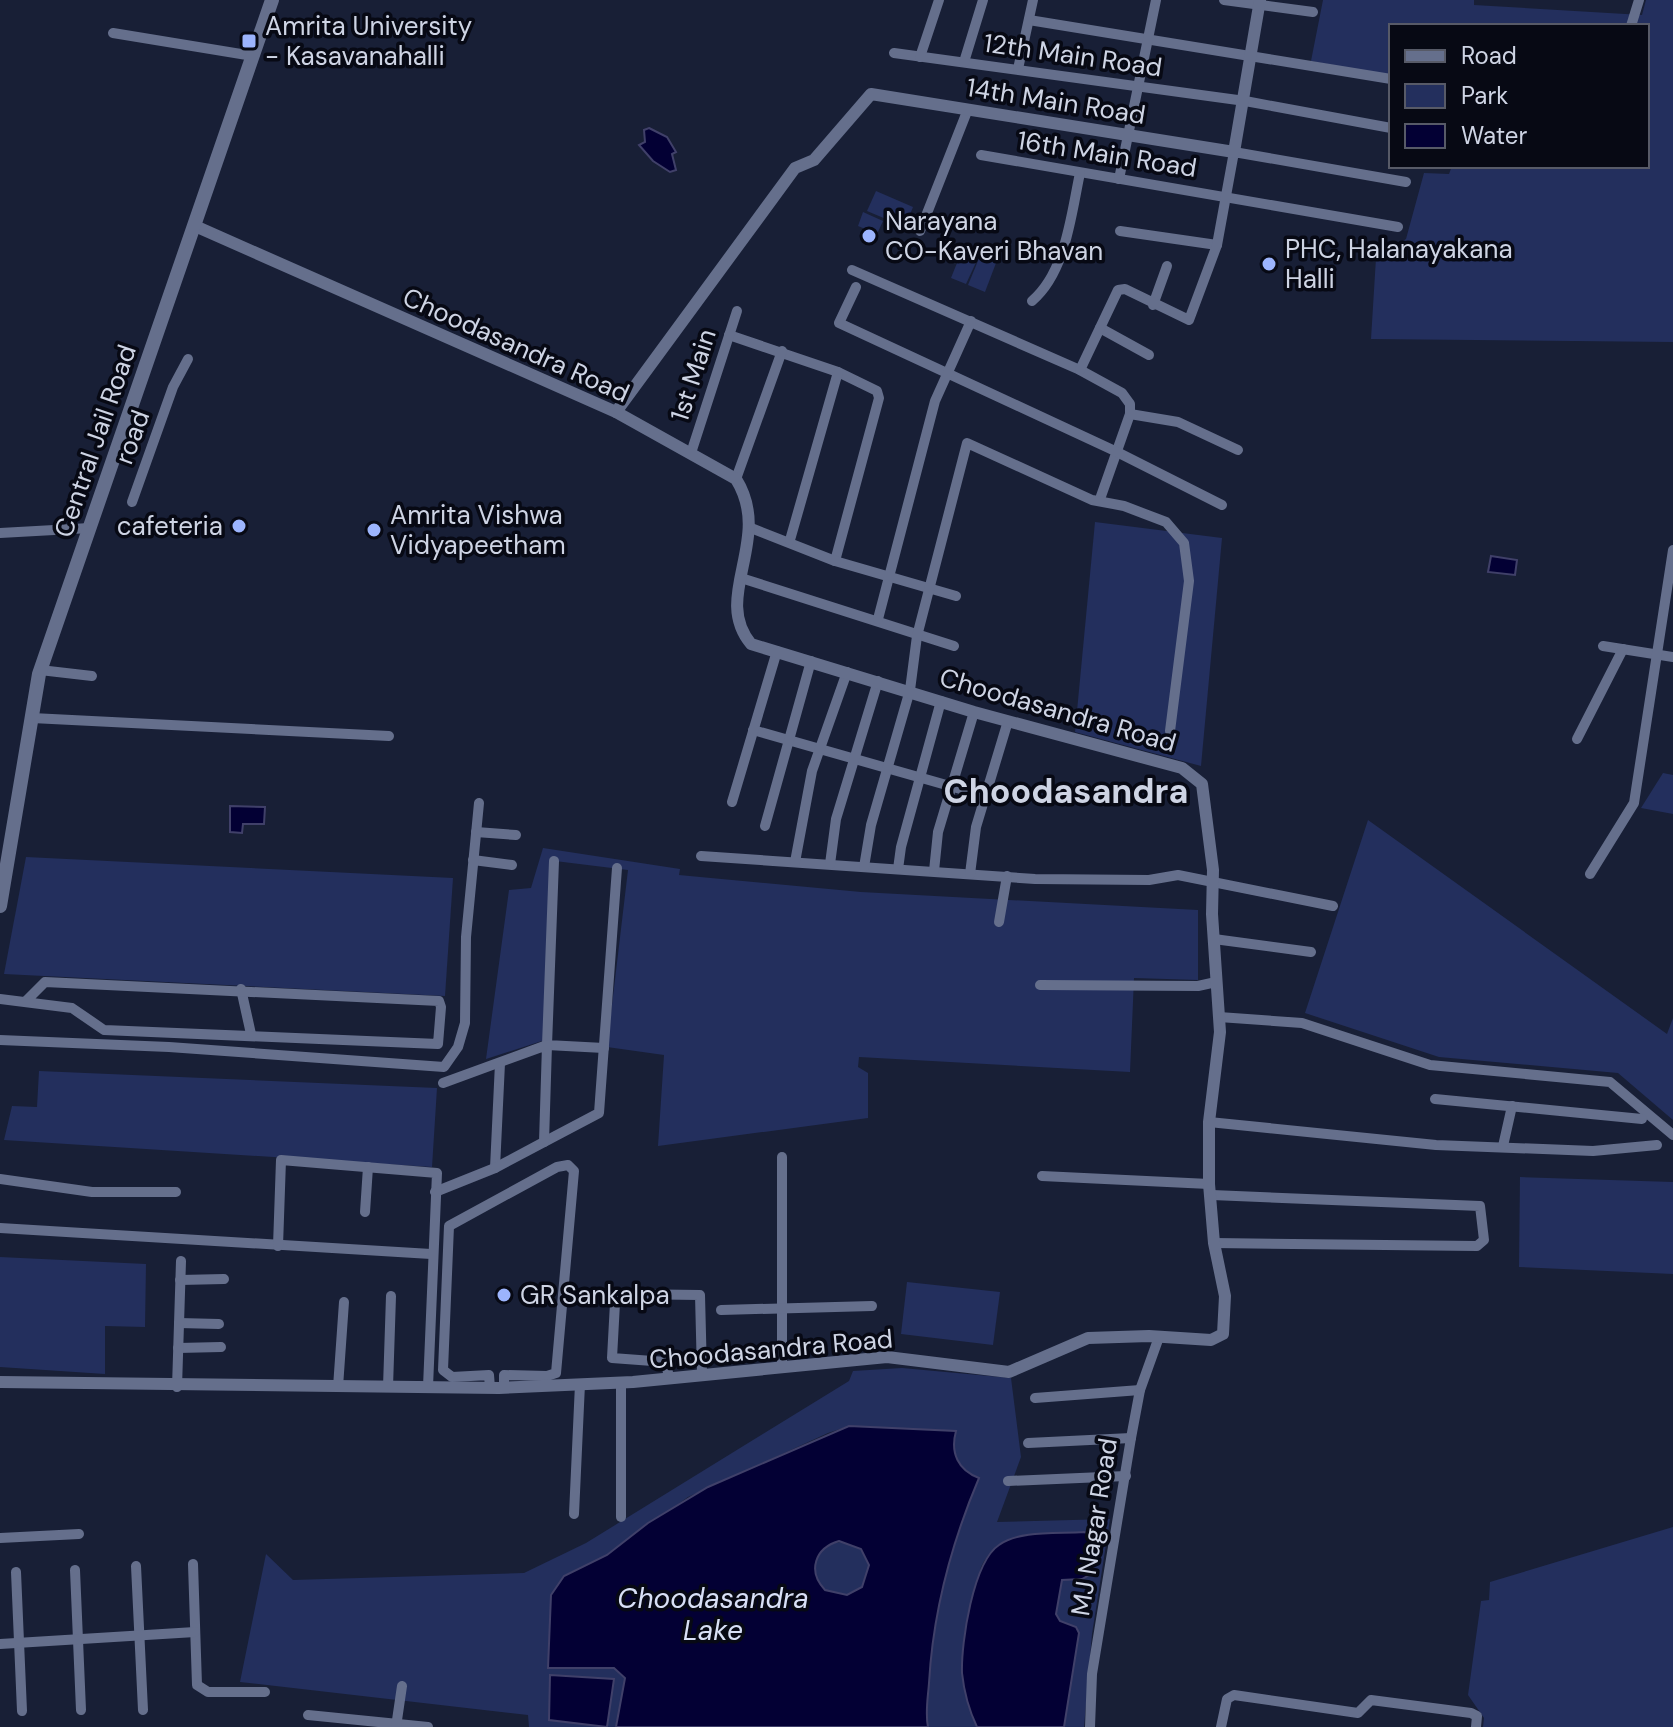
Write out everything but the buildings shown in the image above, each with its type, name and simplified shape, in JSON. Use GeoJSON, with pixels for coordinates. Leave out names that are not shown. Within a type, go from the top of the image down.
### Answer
{"type":"FeatureCollection","features":[{"type":"Feature","properties":{"kind":"main road","name":"Central Jail Road"},"geometry":{"type":"LineString","coordinates":[[0,906],[40,670],[272,0]]}},
{"type":"Feature","properties":{"kind":"street"},"geometry":{"type":"LineString","coordinates":[[920,57],[939,0]]}},
{"type":"Feature","properties":{"kind":"street"},"geometry":{"type":"LineString","coordinates":[[964,62],[983,0]]}},
{"type":"Feature","properties":{"kind":"street"},"geometry":{"type":"LineString","coordinates":[[1018,69],[1033,0]]}},
{"type":"Feature","properties":{"kind":"street"},"geometry":{"type":"LineString","coordinates":[[1119,179],[1156,0]]}},
{"type":"Feature","properties":{"kind":"street"},"geometry":{"type":"LineString","coordinates":[[1224,0],[1260,2],[1313,12]]}},
{"type":"Feature","properties":{"kind":"street"},"geometry":{"type":"LineString","coordinates":[[1632,24],[1639,0]]}},
{"type":"Feature","properties":{"kind":"street"},"geometry":{"type":"LineString","coordinates":[[1080,370],[1118,290],[1125,289],[1189,320],[1217,245],[1245,101],[1260,2]]}},
{"type":"Feature","properties":{"kind":"street"},"geometry":{"type":"LineString","coordinates":[[1029,20],[1389,79]]}},
{"type":"Feature","properties":{"kind":"street"},"geometry":{"type":"LineString","coordinates":[[113,33],[253,56]]}},
{"type":"Feature","properties":{"kind":"street","name":"12th Main Road"},"geometry":{"type":"LineString","coordinates":[[894,53],[1245,101],[1389,128]]}},
{"type":"Feature","properties":{"kind":"street","name":"14th Main Road"},"geometry":{"type":"LineString","coordinates":[[616,412],[795,168],[814,160],[871,94],[1234,152]]}},
{"type":"Feature","properties":{"kind":"street"},"geometry":{"type":"LineString","coordinates":[[920,231],[968,109]]}},
{"type":"Feature","properties":{"kind":"street"},"geometry":{"type":"LineString","coordinates":[[1234,152],[1406,182]]}},
{"type":"Feature","properties":{"kind":"street","name":"16th Main Road"},"geometry":{"type":"LineString","coordinates":[[981,155],[1398,227]]}},
{"type":"Feature","properties":{"kind":"street"},"geometry":{"type":"LineString","coordinates":[[1032,301],[1048,288],[1068,229],[1080,173]]}},
{"type":"Feature","properties":{"kind":"street","name":"Choodasandra Road"},"geometry":{"type":"LineString","coordinates":[[0,1382],[177,1387],[621,1383],[669,1378],[701,1369],[782,1367],[887,1357],[1009,1372],[1088,1338],[1211,1340],[1223,1334],[1225,1296],[1214,1243],[1209,1122],[1219,1017],[1209,820],[1202,784],[1196,776],[1182,768],[974,712],[751,644],[739,629],[737,598],[751,528],[748,498],[736,479],[616,412],[195,226]]}},
{"type":"Feature","properties":{"kind":"street"},"geometry":{"type":"LineString","coordinates":[[1120,231],[1217,245]]}},
{"type":"Feature","properties":{"kind":"street"},"geometry":{"type":"LineString","coordinates":[[1153,305],[1167,266]]}},
{"type":"Feature","properties":{"kind":"street"},"geometry":{"type":"LineString","coordinates":[[852,270],[1080,370],[1122,393],[1130,404],[1130,414],[1100,499]]}},
{"type":"Feature","properties":{"kind":"street"},"geometry":{"type":"LineString","coordinates":[[856,287],[839,323],[1115,451],[1222,505]]}},
{"type":"Feature","properties":{"kind":"street","name":"1st Main"},"geometry":{"type":"LineString","coordinates":[[691,453],[737,311]]}},
{"type":"Feature","properties":{"kind":"street"},"geometry":{"type":"LineString","coordinates":[[878,619],[935,401],[971,321]]}},
{"type":"Feature","properties":{"kind":"street"},"geometry":{"type":"LineString","coordinates":[[1100,328],[1149,355]]}},
{"type":"Feature","properties":{"kind":"street"},"geometry":{"type":"LineString","coordinates":[[729,335],[838,372],[877,391],[879,398],[835,561]]}},
{"type":"Feature","properties":{"kind":"street"},"geometry":{"type":"LineString","coordinates":[[736,479],[782,351]]}},
{"type":"Feature","properties":{"kind":"street","name":"road"},"geometry":{"type":"LineString","coordinates":[[132,502],[173,387],[188,359]]}},
{"type":"Feature","properties":{"kind":"street"},"geometry":{"type":"LineString","coordinates":[[790,540],[838,372]]}},
{"type":"Feature","properties":{"kind":"street"},"geometry":{"type":"LineString","coordinates":[[1130,414],[1178,422],[1238,450]]}},
{"type":"Feature","properties":{"kind":"street"},"geometry":{"type":"LineString","coordinates":[[864,867],[871,825],[910,690],[917,636],[928,590],[967,443],[1092,500],[1100,499],[1166,522],[1184,543],[1189,581],[1170,731]]}},
{"type":"Feature","properties":{"kind":"street"},"geometry":{"type":"LineString","coordinates":[[0,533],[90,528]]}},
{"type":"Feature","properties":{"kind":"street"},"geometry":{"type":"LineString","coordinates":[[751,528],[790,540],[835,561],[956,596]]}},
{"type":"Feature","properties":{"kind":"street"},"geometry":{"type":"LineString","coordinates":[[1590,874],[1634,803],[1673,550]]}},
{"type":"Feature","properties":{"kind":"street"},"geometry":{"type":"LineString","coordinates":[[741,578],[878,619],[917,636],[954,646]]}},
{"type":"Feature","properties":{"kind":"street"},"geometry":{"type":"LineString","coordinates":[[1603,646],[1673,657]]}},
{"type":"Feature","properties":{"kind":"street"},"geometry":{"type":"LineString","coordinates":[[1577,739],[1623,649]]}},
{"type":"Feature","properties":{"kind":"street"},"geometry":{"type":"LineString","coordinates":[[732,802],[777,651]]}},
{"type":"Feature","properties":{"kind":"street"},"geometry":{"type":"LineString","coordinates":[[765,826],[811,661]]}},
{"type":"Feature","properties":{"kind":"street"},"geometry":{"type":"LineString","coordinates":[[40,670],[92,676]]}},
{"type":"Feature","properties":{"kind":"street"},"geometry":{"type":"LineString","coordinates":[[795,862],[800,820],[847,672]]}},
{"type":"Feature","properties":{"kind":"street"},"geometry":{"type":"LineString","coordinates":[[830,864],[834,827],[878,681]]}},
{"type":"Feature","properties":{"kind":"street"},"geometry":{"type":"LineString","coordinates":[[898,869],[903,837],[922,780],[941,701]]}},
{"type":"Feature","properties":{"kind":"street"},"geometry":{"type":"LineString","coordinates":[[934,871],[938,832],[974,712]]}},
{"type":"Feature","properties":{"kind":"street"},"geometry":{"type":"LineString","coordinates":[[32,718],[389,736]]}},
{"type":"Feature","properties":{"kind":"street"},"geometry":{"type":"LineString","coordinates":[[970,874],[976,827],[1008,721]]}},
{"type":"Feature","properties":{"kind":"street"},"geometry":{"type":"LineString","coordinates":[[753,730],[985,796]]}},
{"type":"Feature","properties":{"kind":"street"},"geometry":{"type":"LineString","coordinates":[[0,1040],[169,1047],[444,1067],[458,1047],[465,1023],[466,937],[479,803]]}},
{"type":"Feature","properties":{"kind":"street"},"geometry":{"type":"LineString","coordinates":[[476,832],[516,835]]}},
{"type":"Feature","properties":{"kind":"street"},"geometry":{"type":"LineString","coordinates":[[701,856],[1007,876],[1113,880],[1178,875],[1333,906]]}},
{"type":"Feature","properties":{"kind":"street"},"geometry":{"type":"LineString","coordinates":[[473,860],[512,865]]}},
{"type":"Feature","properties":{"kind":"street"},"geometry":{"type":"LineString","coordinates":[[544,1142],[554,861]]}},
{"type":"Feature","properties":{"kind":"street"},"geometry":{"type":"LineString","coordinates":[[435,1192],[495,1168],[599,1113],[617,868]]}},
{"type":"Feature","properties":{"kind":"street"},"geometry":{"type":"LineString","coordinates":[[999,922],[1007,876]]}},
{"type":"Feature","properties":{"kind":"street"},"geometry":{"type":"LineString","coordinates":[[1214,939],[1311,952]]}},
{"type":"Feature","properties":{"kind":"street"},"geometry":{"type":"LineString","coordinates":[[0,999],[72,1008],[104,1030],[438,1044],[441,1007],[439,1001],[241,989],[45,982],[27,1000]]}},
{"type":"Feature","properties":{"kind":"street"},"geometry":{"type":"LineString","coordinates":[[1040,985],[1198,986],[1216,982]]}},
{"type":"Feature","properties":{"kind":"street"},"geometry":{"type":"LineString","coordinates":[[241,989],[251,1034]]}},
{"type":"Feature","properties":{"kind":"street"},"geometry":{"type":"LineString","coordinates":[[1219,1017],[1302,1023],[1430,1065],[1610,1082],[1673,1135]]}},
{"type":"Feature","properties":{"kind":"street"},"geometry":{"type":"LineString","coordinates":[[443,1083],[547,1045],[604,1048]]}},
{"type":"Feature","properties":{"kind":"street"},"geometry":{"type":"LineString","coordinates":[[495,1168],[500,1063]]}},
{"type":"Feature","properties":{"kind":"street"},"geometry":{"type":"LineString","coordinates":[[1435,1099],[1642,1119]]}},
{"type":"Feature","properties":{"kind":"street"},"geometry":{"type":"LineString","coordinates":[[1503,1146],[1512,1106]]}},
{"type":"Feature","properties":{"kind":"street"},"geometry":{"type":"LineString","coordinates":[[1209,1122],[1436,1145],[1593,1151],[1657,1145]]}},
{"type":"Feature","properties":{"kind":"street"},"geometry":{"type":"LineString","coordinates":[[782,1157],[782,1367]]}},
{"type":"Feature","properties":{"kind":"street"},"geometry":{"type":"LineString","coordinates":[[278,1246],[281,1160],[437,1173],[431,1254],[428,1387]]}},
{"type":"Feature","properties":{"kind":"street"},"geometry":{"type":"LineString","coordinates":[[489,1382],[452,1377],[443,1370],[449,1226],[488,1202],[557,1167],[568,1165],[574,1171],[556,1373],[504,1382]]}},
{"type":"Feature","properties":{"kind":"street"},"geometry":{"type":"LineString","coordinates":[[365,1212],[368,1167]]}},
{"type":"Feature","properties":{"kind":"street"},"geometry":{"type":"LineString","coordinates":[[1042,1176],[1210,1190],[1480,1206],[1483,1212],[1484,1240],[1477,1246],[1214,1243]]}},
{"type":"Feature","properties":{"kind":"street"},"geometry":{"type":"LineString","coordinates":[[0,1179],[92,1192],[176,1192]]}},
{"type":"Feature","properties":{"kind":"street"},"geometry":{"type":"LineString","coordinates":[[0,1228],[431,1254]]}},
{"type":"Feature","properties":{"kind":"street"},"geometry":{"type":"LineString","coordinates":[[177,1387],[181,1261]]}},
{"type":"Feature","properties":{"kind":"street"},"geometry":{"type":"LineString","coordinates":[[180,1280],[224,1279]]}},
{"type":"Feature","properties":{"kind":"street"},"geometry":{"type":"LineString","coordinates":[[669,1378],[666,1362],[612,1358],[615,1303],[621,1294],[700,1295],[701,1369]]}},
{"type":"Feature","properties":{"kind":"street"},"geometry":{"type":"LineString","coordinates":[[388,1387],[391,1296]]}},
{"type":"Feature","properties":{"kind":"street"},"geometry":{"type":"LineString","coordinates":[[338,1387],[344,1302]]}},
{"type":"Feature","properties":{"kind":"street"},"geometry":{"type":"LineString","coordinates":[[721,1310],[872,1306]]}},
{"type":"Feature","properties":{"kind":"street"},"geometry":{"type":"LineString","coordinates":[[179,1323],[219,1324]]}},
{"type":"Feature","properties":{"kind":"street","name":"MJ Nagar Road"},"geometry":{"type":"LineString","coordinates":[[1090,1727],[1092,1674],[1131,1438],[1140,1390],[1159,1337]]}},
{"type":"Feature","properties":{"kind":"street"},"geometry":{"type":"LineString","coordinates":[[178,1348],[221,1347]]}},
{"type":"Feature","properties":{"kind":"street"},"geometry":{"type":"LineString","coordinates":[[621,1383],[621,1517]]}},
{"type":"Feature","properties":{"kind":"street"},"geometry":{"type":"LineString","coordinates":[[574,1514],[580,1384]]}},
{"type":"Feature","properties":{"kind":"street"},"geometry":{"type":"LineString","coordinates":[[1035,1398],[1140,1390]]}},
{"type":"Feature","properties":{"kind":"street"},"geometry":{"type":"LineString","coordinates":[[1028,1443],[1131,1438]]}},
{"type":"Feature","properties":{"kind":"street"},"geometry":{"type":"LineString","coordinates":[[1008,1481],[1126,1476]]}},
{"type":"Feature","properties":{"kind":"street"},"geometry":{"type":"LineString","coordinates":[[0,1538],[79,1534]]}},
{"type":"Feature","properties":{"kind":"street"},"geometry":{"type":"LineString","coordinates":[[193,1564],[197,1685],[201,1691],[265,1692]]}},
{"type":"Feature","properties":{"kind":"street"},"geometry":{"type":"LineString","coordinates":[[136,1566],[143,1710]]}},
{"type":"Feature","properties":{"kind":"street"},"geometry":{"type":"LineString","coordinates":[[75,1570],[81,1710]]}},
{"type":"Feature","properties":{"kind":"street"},"geometry":{"type":"LineString","coordinates":[[16,1572],[22,1711]]}},
{"type":"Feature","properties":{"kind":"street"},"geometry":{"type":"LineString","coordinates":[[0,1644],[195,1632]]}},
{"type":"Feature","properties":{"kind":"street"},"geometry":{"type":"LineString","coordinates":[[396,1726],[402,1686]]}},
{"type":"Feature","properties":{"kind":"street"},"geometry":{"type":"LineString","coordinates":[[1221,1727],[1227,1699],[1234,1695],[1358,1713],[1371,1700],[1457,1711],[1474,1714],[1476,1727]]}},
{"type":"Feature","properties":{"kind":"street"},"geometry":{"type":"LineString","coordinates":[[308,1715],[428,1727]]}},
{"type":"Feature","properties":{"kind":"green space"},"geometry":{"type":"Polygon","coordinates":[[[1323,0],[1474,0],[1474,5],[1642,15],[1646,0],[1673,0],[1673,342],[1371,339],[1376,258],[1406,239],[1424,173],[1449,174],[1451,168],[1649,168],[1649,24],[1389,24],[1389,76],[1311,61],[1323,0]]]}},
{"type":"Feature","properties":{"kind":"green space"},"geometry":{"type":"Polygon","coordinates":[[[876,191],[913,207],[905,227],[867,211],[876,191]]]}},
{"type":"Feature","properties":{"kind":"green space"},"geometry":{"type":"Polygon","coordinates":[[[863,212],[883,221],[877,234],[858,226],[863,212]]]}},
{"type":"Feature","properties":{"kind":"green space"},"geometry":{"type":"Polygon","coordinates":[[[963,248],[979,256],[966,284],[951,278],[963,248]]]}},
{"type":"Feature","properties":{"kind":"green space"},"geometry":{"type":"Polygon","coordinates":[[[980,256],[996,263],[985,292],[968,285],[980,256]]]}},
{"type":"Feature","properties":{"kind":"green space"},"geometry":{"type":"Polygon","coordinates":[[[1095,522],[1222,538],[1201,766],[1075,732],[1095,522]]]}},
{"type":"Feature","properties":{"kind":"green space"},"geometry":{"type":"Polygon","coordinates":[[[1663,773],[1673,775],[1673,814],[1641,808],[1663,773]]]}},
{"type":"Feature","properties":{"kind":"green space"},"geometry":{"type":"Polygon","coordinates":[[[1368,820],[1667,1034],[1673,1018],[1673,1120],[1618,1073],[1439,1057],[1305,1013],[1368,820]]]}},
{"type":"Feature","properties":{"kind":"green space"},"geometry":{"type":"Polygon","coordinates":[[[543,848],[680,869],[679,875],[861,892],[1198,910],[1198,980],[1134,978],[1130,1072],[859,1057],[858,1067],[868,1073],[868,1118],[658,1146],[664,1055],[607,1047],[628,870],[555,861],[545,1040],[486,1059],[509,890],[531,888],[543,848]]]}},
{"type":"Feature","properties":{"kind":"green space"},"geometry":{"type":"Polygon","coordinates":[[[26,857],[453,878],[445,996],[4,974],[26,857]]]}},
{"type":"Feature","properties":{"kind":"green space"},"geometry":{"type":"Polygon","coordinates":[[[39,1071],[437,1088],[432,1167],[4,1140],[12,1106],[37,1107],[39,1071]]]}},
{"type":"Feature","properties":{"kind":"green space"},"geometry":{"type":"Polygon","coordinates":[[[1520,1177],[1673,1182],[1673,1274],[1519,1267],[1520,1177]]]}},
{"type":"Feature","properties":{"kind":"green space"},"geometry":{"type":"Polygon","coordinates":[[[0,1257],[146,1264],[145,1327],[105,1326],[105,1374],[0,1367],[0,1257]]]}},
{"type":"Feature","properties":{"kind":"green space"},"geometry":{"type":"Polygon","coordinates":[[[907,1282],[1000,1292],[993,1345],[901,1334],[907,1282]]]}},
{"type":"Feature","properties":{"kind":"green space"},"geometry":{"type":"Polygon","coordinates":[[[902,1368],[1011,1378],[1021,1457],[997,1522],[1110,1519],[1092,1634],[1084,1727],[1064,1727],[1079,1633],[1076,1627],[1057,1619],[1055,1604],[1063,1578],[1082,1579],[1099,1544],[1095,1536],[1048,1535],[1016,1539],[1002,1545],[990,1554],[981,1567],[968,1627],[964,1667],[977,1727],[928,1727],[931,1657],[939,1604],[952,1553],[979,1478],[961,1465],[955,1453],[955,1431],[849,1426],[828,1433],[688,1497],[607,1555],[570,1573],[551,1595],[548,1668],[614,1668],[625,1678],[616,1727],[529,1727],[528,1715],[240,1682],[266,1554],[293,1580],[524,1573],[586,1543],[849,1381],[853,1371],[902,1368]]]}},
{"type":"Feature","properties":{"kind":"green space"},"geometry":{"type":"Polygon","coordinates":[[[1673,1527],[1673,1727],[1483,1727],[1484,1718],[1468,1695],[1481,1601],[1489,1600],[1490,1582],[1673,1527]]]}},
{"type":"Feature","properties":{"kind":"green space"},"geometry":{"type":"Polygon","coordinates":[[[842,1542],[861,1550],[869,1569],[861,1588],[842,1596],[823,1588],[815,1569],[823,1550],[842,1542]]]}},
{"type":"Feature","properties":{"kind":"water"},"geometry":{"type":"Polygon","coordinates":[[[649,128],[667,137],[676,152],[672,154],[676,170],[670,172],[653,161],[639,145],[645,142],[644,130],[649,128]]]}},
{"type":"Feature","properties":{"kind":"water"},"geometry":{"type":"Polygon","coordinates":[[[1491,556],[1517,560],[1515,575],[1488,572],[1491,556]]]}},
{"type":"Feature","properties":{"kind":"water"},"geometry":{"type":"Polygon","coordinates":[[[230,806],[265,807],[264,824],[243,824],[242,833],[230,832],[230,806]]]}},
{"type":"Feature","properties":{"kind":"water","name":"Choodasandra Lake"},"geometry":{"type":"Polygon","coordinates":[[[849,1426],[956,1431],[954,1446],[957,1460],[979,1478],[952,1553],[939,1604],[931,1657],[928,1727],[616,1727],[625,1678],[614,1668],[548,1668],[551,1595],[564,1576],[607,1555],[648,1523],[708,1487],[849,1426]],[[839,1541],[824,1549],[815,1568],[819,1583],[825,1590],[847,1595],[862,1587],[869,1565],[861,1549],[839,1541]]]}},
{"type":"Feature","properties":{"kind":"water"},"geometry":{"type":"Polygon","coordinates":[[[1084,1532],[1095,1536],[1099,1544],[1091,1574],[1082,1579],[1062,1580],[1056,1614],[1060,1621],[1076,1627],[1079,1633],[1064,1727],[977,1727],[966,1694],[962,1660],[970,1604],[982,1568],[990,1554],[1008,1540],[1028,1535],[1084,1532]]]}},
{"type":"Feature","properties":{"kind":"water","name":"Choodasandra Lake"},"geometry":{"type":"Polygon","coordinates":[[[550,1675],[614,1679],[607,1727],[549,1720],[550,1675]]]}},
{"type":"Feature","properties":{"kind":"place","name":"Amrita University - Kasavanahalli"},"geometry":{"type":"Point","coordinates":[249,41]}},
{"type":"Feature","properties":{"kind":"place","name":"Narayana CO-Kaveri Bhavan"},"geometry":{"type":"Point","coordinates":[869,236]}},
{"type":"Feature","properties":{"kind":"place","name":"PHC, Halanayakana Halli"},"geometry":{"type":"Point","coordinates":[1269,264]}},
{"type":"Feature","properties":{"kind":"place","name":"cafeteria"},"geometry":{"type":"Point","coordinates":[239,526]}},
{"type":"Feature","properties":{"kind":"place","name":"Amrita Vishwa Vidyapeetham"},"geometry":{"type":"Point","coordinates":[374,530]}},
{"type":"Feature","properties":{"kind":"place","name":"GR Sankalpa"},"geometry":{"type":"Point","coordinates":[504,1295]}},
{"type":"Feature","properties":{"kind":"district","name":"Choodasandra"},"geometry":{"type":"Point","coordinates":[1066,791]}}]}
